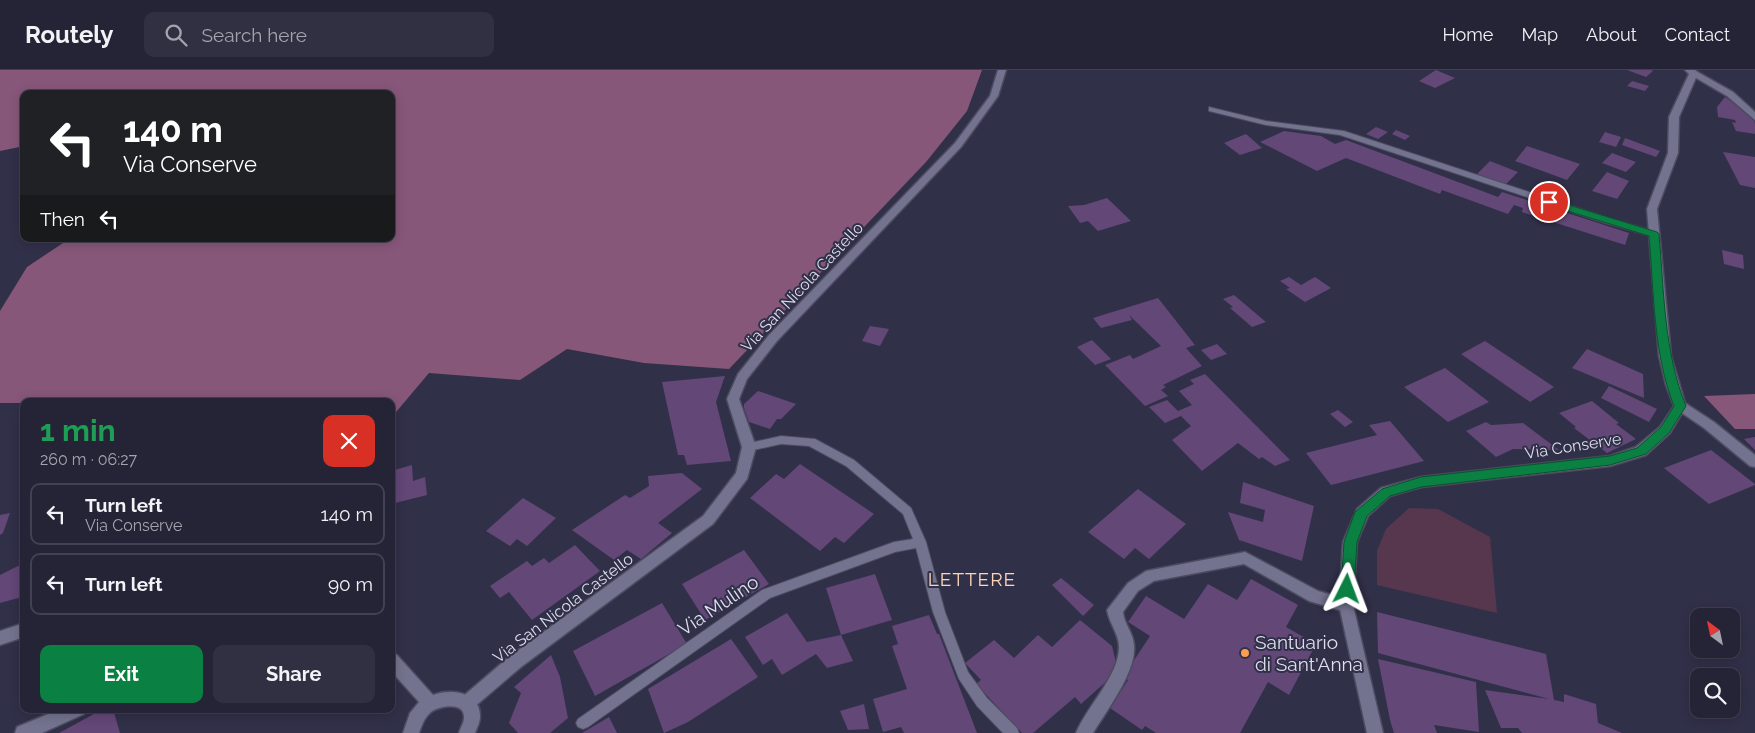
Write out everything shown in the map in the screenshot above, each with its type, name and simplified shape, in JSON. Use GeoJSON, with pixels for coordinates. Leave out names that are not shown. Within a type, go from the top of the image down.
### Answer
{"type":"FeatureCollection","features":[{"type":"Feature","properties":{"kind":"street","name":"Via San Nicola Castello"},"geometry":{"type":"LineString","coordinates":[[467,703],[515,662],[708,520],[742,475],[749,447],[733,399],[742,377],[780,331],[958,145],[994,96],[1002,70]]}},
{"type":"Feature","properties":{"kind":"street"},"geometry":{"type":"LineString","coordinates":[[1755,116],[1730,94],[1691,72],[1674,118],[1673,153],[1652,209],[1665,356],[1672,385],[1680,406],[1709,425],[1755,462]]}},
{"type":"Feature","properties":{"kind":"street","name":"Via Conserve"},"geometry":{"type":"LineString","coordinates":[[1375,733],[1346,605],[1350,542],[1362,512],[1386,492],[1421,482],[1610,461],[1642,451],[1665,430],[1680,406]]}},
{"type":"Feature","properties":{"kind":"street"},"geometry":{"type":"LineString","coordinates":[[1084,733],[1122,670],[1126,647],[1125,636],[1116,619],[1115,610],[1134,587],[1152,575],[1245,558],[1314,596],[1346,605]]}},
{"type":"Feature","properties":{"kind":"street"},"geometry":{"type":"LineString","coordinates":[[0,638],[20,631]]}},
{"type":"Feature","properties":{"kind":"street"},"geometry":{"type":"LineString","coordinates":[[395,665],[430,704]]}},
{"type":"Feature","properties":{"kind":"street"},"geometry":{"type":"LineString","coordinates":[[410,733],[411,726],[418,713],[430,704],[443,698],[456,698],[467,703],[472,713],[471,725],[467,733]]}},
{"type":"Feature","properties":{"kind":"street"},"geometry":{"type":"LineString","coordinates":[[23,733],[69,713]]}},
{"type":"Feature","properties":{"kind":"lane"},"geometry":{"type":"LineString","coordinates":[[1212,109],[1266,123],[1340,133],[1605,220],[1654,234]]}},
{"type":"Feature","properties":{"kind":"lane"},"geometry":{"type":"LineString","coordinates":[[749,447],[781,440],[810,442],[850,463],[907,512],[920,542],[939,612],[963,676],[982,702],[1012,733]]}},
{"type":"Feature","properties":{"kind":"lane","name":"Via Mulino"},"geometry":{"type":"LineString","coordinates":[[583,723],[766,594],[894,547],[920,542]]}},
{"type":"Feature","properties":{"kind":"shaded area"},"geometry":{"type":"Polygon","coordinates":[[[0,70],[982,70],[967,111],[926,162],[729,369],[644,363],[567,349],[520,380],[429,373],[395,413],[395,398],[20,398],[20,403],[0,403],[0,311],[27,267],[64,242],[395,242],[395,90],[20,90],[20,147],[0,151],[0,70]]]}},
{"type":"Feature","properties":{"kind":"shaded area"},"geometry":{"type":"Polygon","coordinates":[[[1755,394],[1755,429],[1735,429],[1704,396],[1755,394]]]}},
{"type":"Feature","properties":{"kind":"shaded area"},"geometry":{"type":"Polygon","coordinates":[[[1409,508],[1438,509],[1490,537],[1497,613],[1377,585],[1377,551],[1386,529],[1409,508]]]}},
{"type":"Feature","properties":{"kind":"building"},"geometry":{"type":"Polygon","coordinates":[[[1436,70],[1455,78],[1435,88],[1419,81],[1436,70]]]}},
{"type":"Feature","properties":{"kind":"building"},"geometry":{"type":"Polygon","coordinates":[[[1627,70],[1651,70],[1653,71],[1646,77],[1627,70]]]}},
{"type":"Feature","properties":{"kind":"building"},"geometry":{"type":"Polygon","coordinates":[[[1632,81],[1649,86],[1645,91],[1627,86],[1632,81]]]}},
{"type":"Feature","properties":{"kind":"building"},"geometry":{"type":"Polygon","coordinates":[[[1725,97],[1751,115],[1755,123],[1755,134],[1736,131],[1732,122],[1736,123],[1735,120],[1718,117],[1717,107],[1725,97]]]}},
{"type":"Feature","properties":{"kind":"building"},"geometry":{"type":"Polygon","coordinates":[[[1376,127],[1388,132],[1378,139],[1366,134],[1376,127]]]}},
{"type":"Feature","properties":{"kind":"building"},"geometry":{"type":"Polygon","coordinates":[[[1396,130],[1410,136],[1405,140],[1392,134],[1396,130]]]}},
{"type":"Feature","properties":{"kind":"building"},"geometry":{"type":"Polygon","coordinates":[[[1284,131],[1321,136],[1335,144],[1346,140],[1498,197],[1502,192],[1629,233],[1625,245],[1522,212],[1523,208],[1514,205],[1508,214],[1442,190],[1440,194],[1346,158],[1317,171],[1260,142],[1284,131]]]}},
{"type":"Feature","properties":{"kind":"building"},"geometry":{"type":"Polygon","coordinates":[[[1605,132],[1621,137],[1616,147],[1599,142],[1605,132]]]}},
{"type":"Feature","properties":{"kind":"building"},"geometry":{"type":"Polygon","coordinates":[[[1246,134],[1262,148],[1240,155],[1224,143],[1246,134]]]}},
{"type":"Feature","properties":{"kind":"building"},"geometry":{"type":"Polygon","coordinates":[[[1625,138],[1660,151],[1656,157],[1622,145],[1625,138]]]}},
{"type":"Feature","properties":{"kind":"building"},"geometry":{"type":"Polygon","coordinates":[[[1527,146],[1580,164],[1567,180],[1515,161],[1527,146]]]}},
{"type":"Feature","properties":{"kind":"building"},"geometry":{"type":"Polygon","coordinates":[[[1723,152],[1755,157],[1755,188],[1740,185],[1723,152]]]}},
{"type":"Feature","properties":{"kind":"building"},"geometry":{"type":"Polygon","coordinates":[[[1612,153],[1636,162],[1626,172],[1602,163],[1612,153]]]}},
{"type":"Feature","properties":{"kind":"building"},"geometry":{"type":"Polygon","coordinates":[[[1490,161],[1518,172],[1504,186],[1476,175],[1490,161]]]}},
{"type":"Feature","properties":{"kind":"building"},"geometry":{"type":"Polygon","coordinates":[[[1607,172],[1629,181],[1617,199],[1592,191],[1607,172]]]}},
{"type":"Feature","properties":{"kind":"building"},"geometry":{"type":"Polygon","coordinates":[[[1107,198],[1131,221],[1098,231],[1088,221],[1080,223],[1068,206],[1084,205],[1107,198]]]}},
{"type":"Feature","properties":{"kind":"building"},"geometry":{"type":"Polygon","coordinates":[[[1722,250],[1743,255],[1744,269],[1724,264],[1722,250]]]}},
{"type":"Feature","properties":{"kind":"building"},"geometry":{"type":"Polygon","coordinates":[[[1289,277],[1301,285],[1315,277],[1331,288],[1305,302],[1286,289],[1290,288],[1280,281],[1289,277]]]}},
{"type":"Feature","properties":{"kind":"building"},"geometry":{"type":"Polygon","coordinates":[[[1234,295],[1266,322],[1252,327],[1230,308],[1233,307],[1223,299],[1234,295]]]}},
{"type":"Feature","properties":{"kind":"building"},"geometry":{"type":"Polygon","coordinates":[[[1158,298],[1195,345],[1186,348],[1202,366],[1163,385],[1166,387],[1161,390],[1168,396],[1145,406],[1105,365],[1130,355],[1133,359],[1161,346],[1129,315],[1132,320],[1101,328],[1093,318],[1158,298]]]}},
{"type":"Feature","properties":{"kind":"building"},"geometry":{"type":"Polygon","coordinates":[[[870,326],[889,329],[880,346],[862,341],[870,326]]]}},
{"type":"Feature","properties":{"kind":"building"},"geometry":{"type":"Polygon","coordinates":[[[1092,340],[1111,359],[1095,365],[1077,347],[1092,340]]]}},
{"type":"Feature","properties":{"kind":"building"},"geometry":{"type":"Polygon","coordinates":[[[1485,341],[1554,387],[1530,402],[1461,354],[1485,341]]]}},
{"type":"Feature","properties":{"kind":"building"},"geometry":{"type":"Polygon","coordinates":[[[1217,344],[1227,354],[1211,360],[1201,350],[1217,344]]]}},
{"type":"Feature","properties":{"kind":"building"},"geometry":{"type":"Polygon","coordinates":[[[1587,349],[1643,374],[1644,398],[1572,368],[1587,349]]]}},
{"type":"Feature","properties":{"kind":"building"},"geometry":{"type":"Polygon","coordinates":[[[1445,368],[1489,402],[1448,422],[1404,387],[1445,368]]]}},
{"type":"Feature","properties":{"kind":"building"},"geometry":{"type":"Polygon","coordinates":[[[1205,374],[1290,460],[1275,466],[1262,457],[1259,459],[1238,443],[1202,471],[1172,440],[1191,426],[1181,416],[1165,423],[1149,407],[1167,400],[1178,411],[1192,405],[1179,391],[1194,384],[1190,380],[1205,374]]]}},
{"type":"Feature","properties":{"kind":"building"},"geometry":{"type":"Polygon","coordinates":[[[725,376],[716,402],[731,461],[687,465],[684,455],[678,455],[662,382],[725,376]]]}},
{"type":"Feature","properties":{"kind":"building"},"geometry":{"type":"Polygon","coordinates":[[[1609,386],[1657,409],[1649,422],[1601,398],[1609,386]]]}},
{"type":"Feature","properties":{"kind":"building"},"geometry":{"type":"Polygon","coordinates":[[[758,391],[796,404],[781,419],[777,419],[770,429],[749,422],[744,404],[758,391]]]}},
{"type":"Feature","properties":{"kind":"building"},"geometry":{"type":"Polygon","coordinates":[[[1592,401],[1619,423],[1616,424],[1636,439],[1607,453],[1574,428],[1576,427],[1559,413],[1592,401]]]}},
{"type":"Feature","properties":{"kind":"building"},"geometry":{"type":"Polygon","coordinates":[[[1338,410],[1353,422],[1345,427],[1330,414],[1338,410]]]}},
{"type":"Feature","properties":{"kind":"building"},"geometry":{"type":"Polygon","coordinates":[[[1390,421],[1424,461],[1331,485],[1306,453],[1377,435],[1369,425],[1390,421]]]}},
{"type":"Feature","properties":{"kind":"building"},"geometry":{"type":"Polygon","coordinates":[[[1486,422],[1491,425],[1523,423],[1559,450],[1513,449],[1496,457],[1466,431],[1486,422]]]}},
{"type":"Feature","properties":{"kind":"building"},"geometry":{"type":"Polygon","coordinates":[[[1755,437],[1755,450],[1744,439],[1755,437]]]}},
{"type":"Feature","properties":{"kind":"building"},"geometry":{"type":"Polygon","coordinates":[[[1711,450],[1755,485],[1709,504],[1664,468],[1711,450]]]}},
{"type":"Feature","properties":{"kind":"building"},"geometry":{"type":"Polygon","coordinates":[[[800,464],[874,514],[844,543],[835,537],[820,551],[750,498],[776,474],[784,479],[800,464]]]}},
{"type":"Feature","properties":{"kind":"building"},"geometry":{"type":"Polygon","coordinates":[[[412,465],[413,481],[425,477],[427,495],[395,503],[395,470],[412,465]]]}},
{"type":"Feature","properties":{"kind":"building"},"geometry":{"type":"Polygon","coordinates":[[[682,473],[702,489],[658,523],[672,533],[641,559],[627,550],[614,560],[572,530],[625,495],[630,498],[649,486],[648,476],[682,473]]]}},
{"type":"Feature","properties":{"kind":"building"},"geometry":{"type":"Polygon","coordinates":[[[1243,482],[1314,506],[1302,561],[1239,540],[1228,512],[1263,522],[1265,510],[1240,503],[1243,482]]]}},
{"type":"Feature","properties":{"kind":"building"},"geometry":{"type":"Polygon","coordinates":[[[1138,489],[1186,524],[1149,559],[1135,548],[1124,559],[1088,532],[1138,489]]]}},
{"type":"Feature","properties":{"kind":"building"},"geometry":{"type":"Polygon","coordinates":[[[523,498],[556,518],[527,546],[517,539],[510,546],[486,531],[523,498]]]}},
{"type":"Feature","properties":{"kind":"building"},"geometry":{"type":"Polygon","coordinates":[[[10,513],[3,533],[0,535],[0,515],[10,513]]]}},
{"type":"Feature","properties":{"kind":"building"},"geometry":{"type":"Polygon","coordinates":[[[575,545],[600,571],[532,620],[509,592],[500,598],[490,586],[527,561],[532,566],[544,558],[549,563],[575,545]]]}},
{"type":"Feature","properties":{"kind":"building"},"geometry":{"type":"Polygon","coordinates":[[[744,550],[769,584],[705,620],[682,584],[744,550]]]}},
{"type":"Feature","properties":{"kind":"building"},"geometry":{"type":"Polygon","coordinates":[[[20,565],[20,598],[0,603],[0,575],[20,565]]]}},
{"type":"Feature","properties":{"kind":"building"},"geometry":{"type":"Polygon","coordinates":[[[875,574],[892,620],[841,635],[826,588],[875,574]]]}},
{"type":"Feature","properties":{"kind":"building"},"geometry":{"type":"Polygon","coordinates":[[[1061,578],[1094,605],[1083,616],[1052,585],[1061,578]]]}},
{"type":"Feature","properties":{"kind":"building","name":"Santuario di Sant'Anna"},"geometry":{"type":"Polygon","coordinates":[[[1251,579],[1298,605],[1286,627],[1316,644],[1289,695],[1268,682],[1240,733],[1156,733],[1145,726],[1142,730],[1110,708],[1128,680],[1123,677],[1150,636],[1128,622],[1146,596],[1184,619],[1208,584],[1237,600],[1251,579]]]}},
{"type":"Feature","properties":{"kind":"building"},"geometry":{"type":"Polygon","coordinates":[[[662,603],[687,644],[595,696],[573,651],[662,603]]]}},
{"type":"Feature","properties":{"kind":"building"},"geometry":{"type":"Polygon","coordinates":[[[1377,612],[1546,654],[1554,700],[1564,702],[1564,694],[1596,704],[1598,723],[1622,733],[1522,733],[1518,728],[1501,728],[1485,690],[1549,699],[1378,653],[1377,612]]]}},
{"type":"Feature","properties":{"kind":"building"},"geometry":{"type":"Polygon","coordinates":[[[787,613],[807,642],[841,635],[853,661],[827,668],[816,654],[782,675],[772,659],[763,665],[745,637],[787,613]]]}},
{"type":"Feature","properties":{"kind":"building"},"geometry":{"type":"Polygon","coordinates":[[[929,615],[937,634],[939,634],[977,733],[904,733],[901,727],[883,732],[873,699],[907,689],[892,646],[898,644],[892,626],[929,615]]]}},
{"type":"Feature","properties":{"kind":"building"},"geometry":{"type":"Polygon","coordinates":[[[1080,620],[1112,646],[1118,671],[1081,704],[1075,697],[1033,733],[1022,733],[976,684],[981,680],[965,663],[994,640],[1014,658],[1038,635],[1052,647],[1080,620]]]}},
{"type":"Feature","properties":{"kind":"building"},"geometry":{"type":"Polygon","coordinates":[[[731,639],[758,677],[688,722],[664,733],[648,689],[731,639]]]}},
{"type":"Feature","properties":{"kind":"building"},"geometry":{"type":"Polygon","coordinates":[[[551,655],[560,677],[568,718],[550,733],[518,733],[509,723],[521,693],[514,687],[551,655]]]}},
{"type":"Feature","properties":{"kind":"building"},"geometry":{"type":"Polygon","coordinates":[[[1378,659],[1476,682],[1479,732],[1434,725],[1437,733],[1394,733],[1378,659]]]}},
{"type":"Feature","properties":{"kind":"building"},"geometry":{"type":"Polygon","coordinates":[[[864,704],[869,729],[848,730],[840,711],[864,704]]]}},
{"type":"Feature","properties":{"kind":"building"},"geometry":{"type":"Polygon","coordinates":[[[96,713],[114,713],[120,733],[59,733],[96,713]]]}},
{"type":"Feature","properties":{"kind":"building"},"geometry":{"type":"Polygon","coordinates":[[[609,717],[617,733],[582,733],[609,717]]]}},
{"type":"Feature","properties":{"kind":"place","name":"Santuario di Sant'Anna"},"geometry":{"type":"Point","coordinates":[1245,653]}},
{"type":"Feature","properties":{"kind":"district","name":"LETTERE"},"geometry":{"type":"Point","coordinates":[972,579]}},
{"type":"Feature","properties":{"kind":"route"},"geometry":{"type":"LineString","coordinates":[[1347,589],[1350,542],[1362,512],[1386,492],[1421,482],[1610,461],[1642,451],[1665,430],[1680,406],[1672,385],[1665,356],[1654,234],[1549,202]]}}]}
